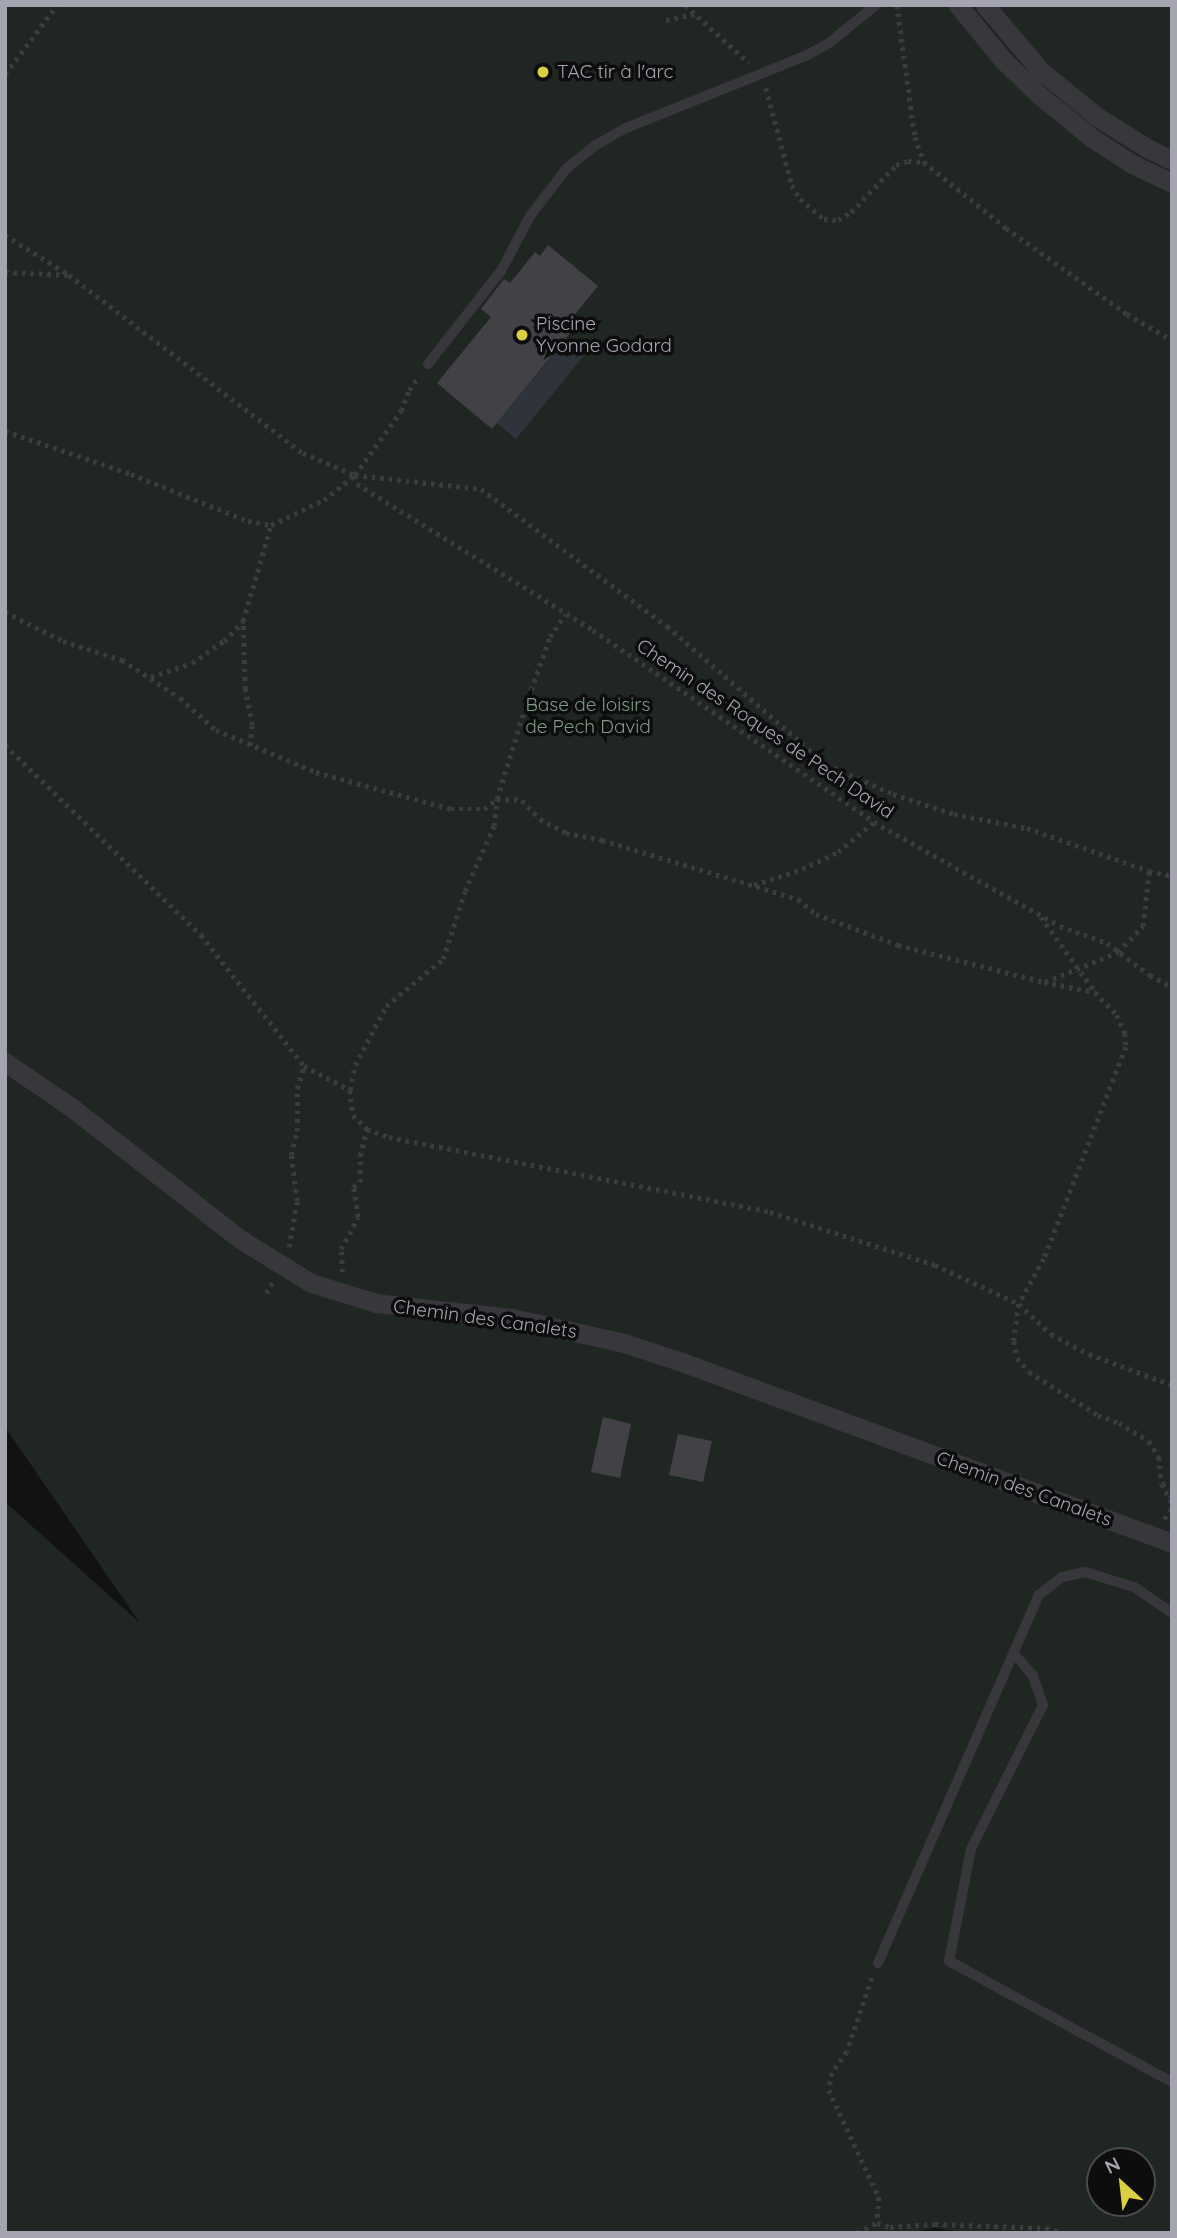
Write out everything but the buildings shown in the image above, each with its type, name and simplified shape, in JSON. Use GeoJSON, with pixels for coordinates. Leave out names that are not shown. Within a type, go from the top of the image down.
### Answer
{"type":"FeatureCollection","features":[{"type":"Feature","properties":{"kind":"street"},"geometry":{"type":"LineString","coordinates":[[958,5],[1002,59],[1039,95],[1122,158],[1172,183]]}},
{"type":"Feature","properties":{"kind":"street"},"geometry":{"type":"LineString","coordinates":[[985,5],[1041,71],[1096,116],[1147,148],[1172,160]]}},
{"type":"Feature","properties":{"kind":"street","name":"Chemin des Canalets"},"geometry":{"type":"LineString","coordinates":[[5,1062],[71,1107],[240,1238],[283,1267],[337,1293],[376,1303],[512,1318],[624,1343],[1172,1543]]}},
{"type":"Feature","properties":{"kind":"lane"},"geometry":{"type":"LineString","coordinates":[[428,364],[500,271],[530,216],[566,169],[596,145],[626,128],[829,43],[877,5]]}},
{"type":"Feature","properties":{"kind":"lane"},"geometry":{"type":"LineString","coordinates":[[878,1963],[1039,1595],[1062,1577],[1084,1572],[1112,1578],[1134,1587],[1172,1613]]}},
{"type":"Feature","properties":{"kind":"lane"},"geometry":{"type":"LineString","coordinates":[[1014,1655],[1033,1676],[1043,1705],[971,1849],[949,1961],[1172,2082]]}},
{"type":"Feature","properties":{"kind":"path"},"geometry":{"type":"LineString","coordinates":[[5,74],[57,5]]}},
{"type":"Feature","properties":{"kind":"path"},"geometry":{"type":"LineString","coordinates":[[685,5],[759,74],[766,88],[792,185],[800,199],[824,219],[838,220],[851,212],[895,165],[908,161],[924,162]]}},
{"type":"Feature","properties":{"kind":"path"},"geometry":{"type":"LineString","coordinates":[[897,5],[915,137],[924,162],[1006,228],[1128,314],[1172,340]]}},
{"type":"Feature","properties":{"kind":"path"},"geometry":{"type":"LineString","coordinates":[[666,20],[694,14]]}},
{"type":"Feature","properties":{"kind":"path"},"geometry":{"type":"LineString","coordinates":[[5,234],[69,275],[303,453],[355,475],[481,489],[667,625],[826,764],[893,794],[954,814],[1027,828],[1149,871],[1172,876]]}},
{"type":"Feature","properties":{"kind":"path"},"geometry":{"type":"LineString","coordinates":[[5,272],[69,275]]}},
{"type":"Feature","properties":{"kind":"path"},"geometry":{"type":"LineString","coordinates":[[5,431],[131,474],[248,521],[271,525],[324,500],[355,475],[401,411],[409,390],[428,364]]}},
{"type":"Feature","properties":{"kind":"path","name":"Chemin des Roques de Pech David"},"geometry":{"type":"LineString","coordinates":[[355,475],[358,484],[566,614],[874,822],[1060,926],[1107,943],[1172,987]]}},
{"type":"Feature","properties":{"kind":"path"},"geometry":{"type":"LineString","coordinates":[[250,746],[252,725],[245,689],[243,621],[271,525]]}},
{"type":"Feature","properties":{"kind":"path"},"geometry":{"type":"LineString","coordinates":[[5,612],[63,641],[122,660],[150,677],[216,730],[316,772],[451,810],[484,809],[497,799],[522,800],[540,819],[566,832],[798,899],[816,914],[898,945],[1044,982],[1095,992]]}},
{"type":"Feature","properties":{"kind":"path"},"geometry":{"type":"LineString","coordinates":[[566,614],[545,649],[497,799],[494,826],[465,891],[443,960],[386,1006],[355,1065],[349,1090],[353,1115],[367,1129],[389,1137],[770,1212],[935,1265],[1019,1304],[1060,1339],[1089,1354],[1172,1385]]}},
{"type":"Feature","properties":{"kind":"path"},"geometry":{"type":"LineString","coordinates":[[150,677],[192,663],[224,641],[243,621]]}},
{"type":"Feature","properties":{"kind":"path"},"geometry":{"type":"LineString","coordinates":[[5,746],[201,935],[304,1066],[349,1090]]}},
{"type":"Feature","properties":{"kind":"path"},"geometry":{"type":"LineString","coordinates":[[753,885],[802,869],[838,852],[874,822]]}},
{"type":"Feature","properties":{"kind":"path"},"geometry":{"type":"LineString","coordinates":[[1044,982],[1118,952],[1143,926],[1149,871]]}},
{"type":"Feature","properties":{"kind":"path"},"geometry":{"type":"LineString","coordinates":[[1038,913],[1120,1022],[1126,1047],[1044,1259],[1019,1304],[1014,1341],[1017,1358],[1029,1372],[1098,1415],[1119,1423],[1149,1441],[1159,1457],[1162,1484],[1171,1502]]}},
{"type":"Feature","properties":{"kind":"path"},"geometry":{"type":"LineString","coordinates":[[283,1267],[293,1234],[296,1188],[291,1155],[297,1131],[297,1089],[304,1066]]}},
{"type":"Feature","properties":{"kind":"path"},"geometry":{"type":"LineString","coordinates":[[337,1293],[342,1271],[339,1261],[341,1249],[358,1217],[353,1187],[360,1182],[360,1156],[367,1129]]}},
{"type":"Feature","properties":{"kind":"path"},"geometry":{"type":"LineString","coordinates":[[1162,1484],[1172,1484],[1171,1502]]}},
{"type":"Feature","properties":{"kind":"path"},"geometry":{"type":"LineString","coordinates":[[877,2223],[879,2197],[829,2090],[832,2073],[847,2052],[878,1963]]}},
{"type":"Feature","properties":{"kind":"path"},"geometry":{"type":"LineString","coordinates":[[857,2233],[877,2223],[890,2227],[935,2224],[1046,2228],[1063,2233]]}},
{"type":"Feature","properties":{"kind":"green space","name":"Base de loisirs de Pech David"},"geometry":{"type":"Polygon","coordinates":[[[5,5],[1172,5],[1172,2233],[967,2233],[935,2228],[907,2233],[5,2233],[5,1502],[140,1623],[5,1427],[5,5]]]}},
{"type":"Feature","properties":{"kind":"shaded area"},"geometry":{"type":"Polygon","coordinates":[[[567,338],[586,353],[516,439],[497,423],[567,338]]]}},
{"type":"Feature","properties":{"kind":"place","name":"TAC tir à l'arc"},"geometry":{"type":"Point","coordinates":[543,72]}},
{"type":"Feature","properties":{"kind":"place","name":"Piscine Yvonne Godard"},"geometry":{"type":"Point","coordinates":[522,335]}}]}
